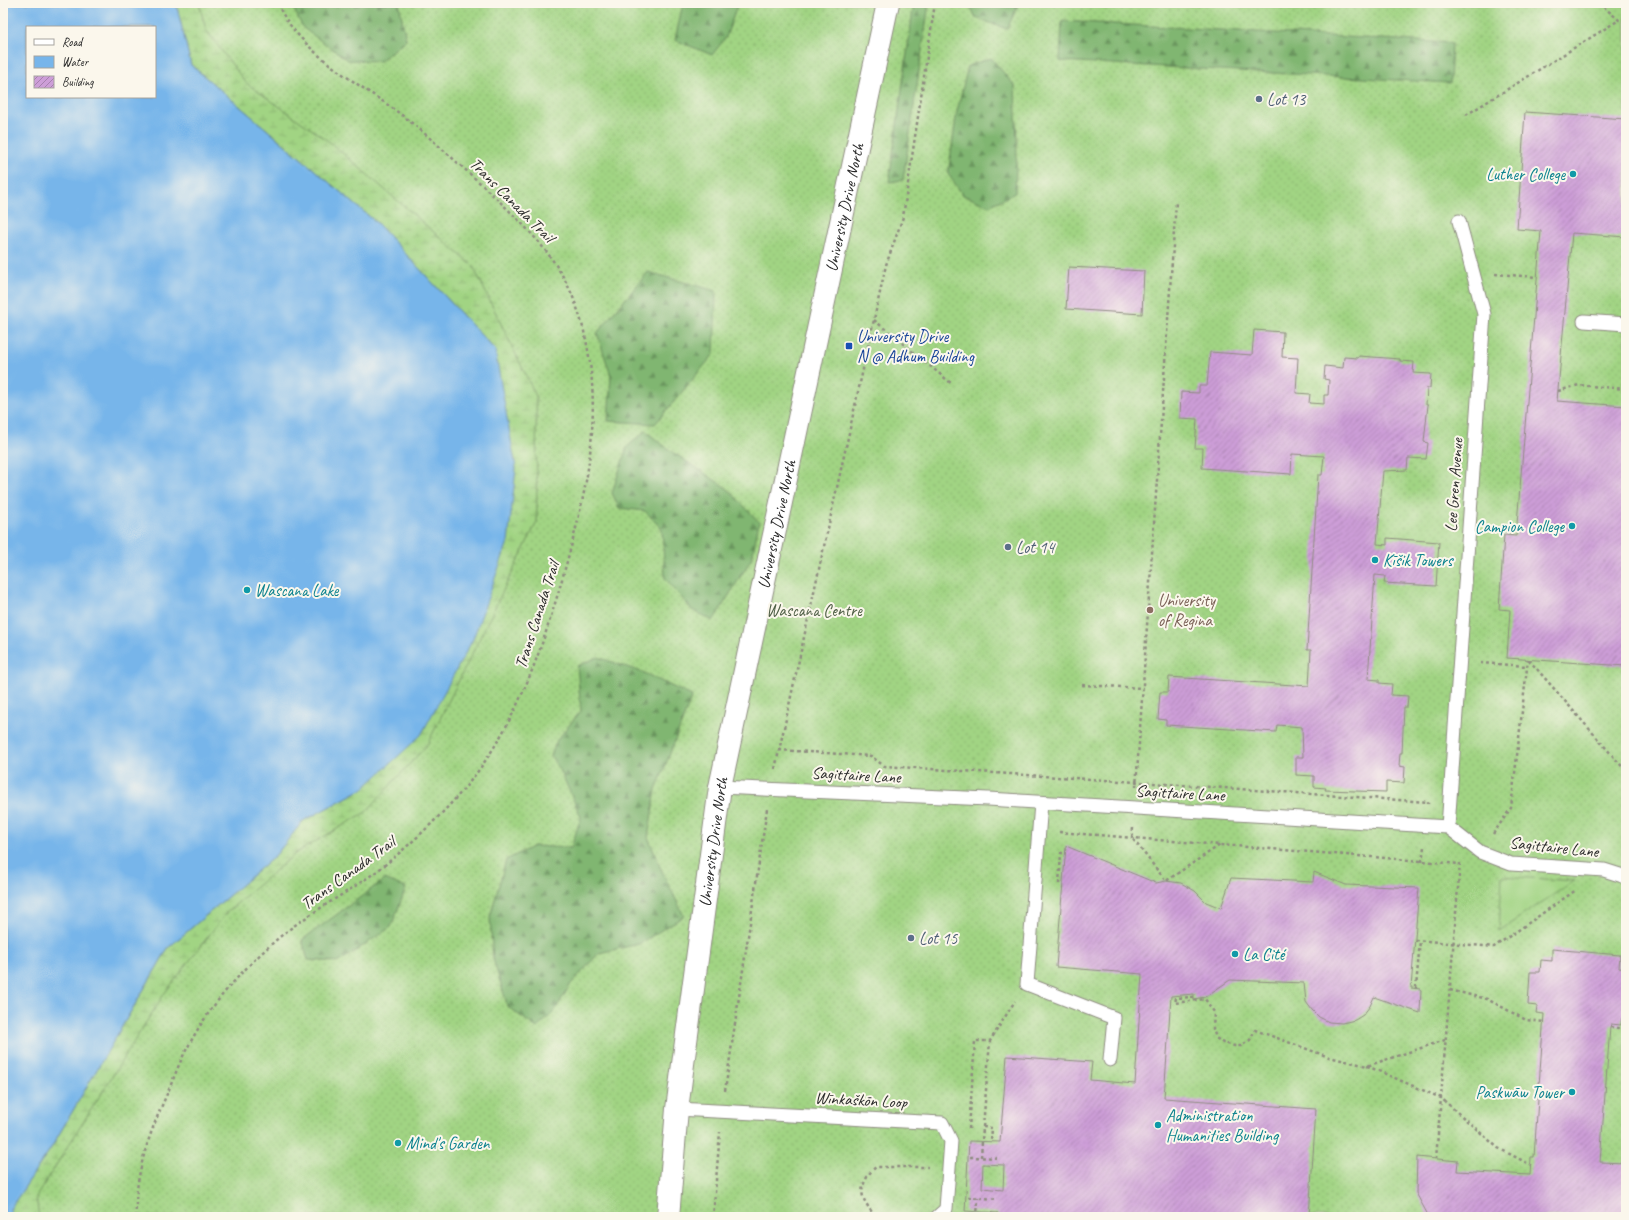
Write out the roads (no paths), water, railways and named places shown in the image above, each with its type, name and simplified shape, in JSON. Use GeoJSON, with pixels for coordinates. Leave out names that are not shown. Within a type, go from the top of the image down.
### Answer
{"type":"FeatureCollection","features":[{"type":"Feature","properties":{"kind":"street","name":"University Drive North"},"geometry":{"type":"LineString","coordinates":[[668,1217],[677,1109],[720,787],[888,3]]}},
{"type":"Feature","properties":{"kind":"lane","name":"Lee Gren Avenue"},"geometry":{"type":"LineString","coordinates":[[1448,827],[1484,314],[1459,221]]}},
{"type":"Feature","properties":{"kind":"lane"},"geometry":{"type":"LineString","coordinates":[[1584,321],[1626,324]]}},
{"type":"Feature","properties":{"kind":"lane","name":"Sagittaire Lane"},"geometry":{"type":"LineString","coordinates":[[720,787],[988,799],[1448,827],[1480,852],[1511,864],[1604,870],[1626,877]]}},
{"type":"Feature","properties":{"kind":"lane"},"geometry":{"type":"LineString","coordinates":[[1041,803],[1027,984],[1114,1018],[1110,1060]]}},
{"type":"Feature","properties":{"kind":"lane","name":"Wīnkaškōn Loop"},"geometry":{"type":"LineString","coordinates":[[677,1109],[942,1123],[951,1140],[950,1166],[946,1209],[937,1217]]}},
{"type":"Feature","properties":{"kind":"water","name":"Wascana Lake"},"geometry":{"type":"Polygon","coordinates":[[[3,3],[176,3],[191,65],[377,223],[495,350],[516,468],[508,542],[473,639],[421,735],[364,788],[303,821],[275,856],[168,948],[51,1148],[10,1209],[12,1217],[3,1217],[3,3]]]}},
{"type":"Feature","properties":{"kind":"place","name":"Lot 13"},"geometry":{"type":"Point","coordinates":[1259,99]}},
{"type":"Feature","properties":{"kind":"place","name":"Luther College"},"geometry":{"type":"Point","coordinates":[1573,174]}},
{"type":"Feature","properties":{"kind":"place","name":"University Drive N @ Adhum Building"},"geometry":{"type":"Point","coordinates":[849,346]}},
{"type":"Feature","properties":{"kind":"place","name":"Campion College"},"geometry":{"type":"Point","coordinates":[1572,526]}},
{"type":"Feature","properties":{"kind":"place","name":"Lot 14"},"geometry":{"type":"Point","coordinates":[1008,547]}},
{"type":"Feature","properties":{"kind":"place","name":"Kīšik Towers"},"geometry":{"type":"Point","coordinates":[1375,560]}},
{"type":"Feature","properties":{"kind":"place","name":"Wascana Lake"},"geometry":{"type":"Point","coordinates":[247,590]}},
{"type":"Feature","properties":{"kind":"place","name":"University of Regina"},"geometry":{"type":"Point","coordinates":[1150,610]}},
{"type":"Feature","properties":{"kind":"place","name":"Lot 15"},"geometry":{"type":"Point","coordinates":[911,938]}},
{"type":"Feature","properties":{"kind":"place","name":"La Cité"},"geometry":{"type":"Point","coordinates":[1235,954]}},
{"type":"Feature","properties":{"kind":"place","name":"Paskwāw Tower"},"geometry":{"type":"Point","coordinates":[1572,1092]}},
{"type":"Feature","properties":{"kind":"place","name":"Administration Humanities Building"},"geometry":{"type":"Point","coordinates":[1158,1125]}},
{"type":"Feature","properties":{"kind":"place","name":"Mind's Garden"},"geometry":{"type":"Point","coordinates":[398,1143]}},
{"type":"Feature","properties":{"kind":"park label","name":"Wascana Centre"},"geometry":{"type":"Point","coordinates":[814,610]}}]}
